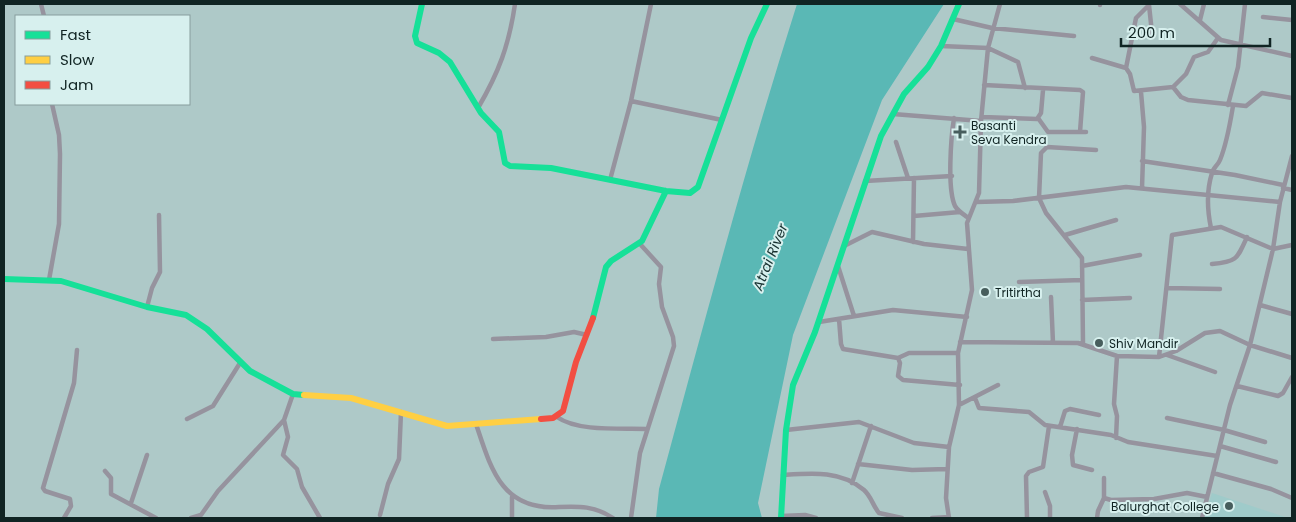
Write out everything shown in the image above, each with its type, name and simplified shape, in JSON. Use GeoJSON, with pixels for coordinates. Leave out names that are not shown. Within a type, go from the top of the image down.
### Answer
{"type":"FeatureCollection","features":[{"type":"Feature","properties":{"kind":"street"},"geometry":{"type":"LineString","coordinates":[[422,4],[415,36],[417,43],[445,56],[450,62],[489,124],[499,132],[502,140],[503,161],[508,165],[551,168],[666,191],[690,193],[696,191],[751,38],[767,4]]}},
{"type":"Feature","properties":{"kind":"street"},"geometry":{"type":"LineString","coordinates":[[478,108],[503,61],[511,34],[515,4]]}},
{"type":"Feature","properties":{"kind":"street"},"geometry":{"type":"LineString","coordinates":[[610,180],[631,101],[651,4]]}},
{"type":"Feature","properties":{"kind":"street"},"geometry":{"type":"LineString","coordinates":[[816,518],[805,515],[781,517],[786,430],[793,385],[838,266],[864,181],[892,114],[904,94],[928,67],[941,46],[958,4]]}},
{"type":"Feature","properties":{"kind":"street"},"geometry":{"type":"LineString","coordinates":[[932,518],[949,517],[946,498],[947,469],[949,446],[959,405],[958,353],[972,290],[967,217],[976,202],[980,187],[981,119],[988,48],[1000,4]]}},
{"type":"Feature","properties":{"kind":"street"},"geometry":{"type":"LineString","coordinates":[[1180,4],[1225,42],[1292,56]]}},
{"type":"Feature","properties":{"kind":"street"},"geometry":{"type":"LineString","coordinates":[[1200,20],[1204,4]]}},
{"type":"Feature","properties":{"kind":"street"},"geometry":{"type":"LineString","coordinates":[[1211,228],[1206,205],[1212,171],[1219,163],[1231,106],[1238,67],[1245,4]]}},
{"type":"Feature","properties":{"kind":"street"},"geometry":{"type":"LineString","coordinates":[[1149,5],[1152,33]]}},
{"type":"Feature","properties":{"kind":"street"},"geometry":{"type":"LineString","coordinates":[[1126,68],[1136,18],[1149,5]]}},
{"type":"Feature","properties":{"kind":"street"},"geometry":{"type":"LineString","coordinates":[[1263,17],[1292,20]]}},
{"type":"Feature","properties":{"kind":"street"},"geometry":{"type":"LineString","coordinates":[[953,19],[992,28],[1074,36]]}},
{"type":"Feature","properties":{"kind":"street"},"geometry":{"type":"LineString","coordinates":[[1092,58],[1126,68],[1130,74],[1132,89],[1141,92],[1174,87],[1186,74],[1194,57],[1208,52],[1218,38]]}},
{"type":"Feature","properties":{"kind":"street"},"geometry":{"type":"LineString","coordinates":[[941,46],[988,48],[1018,62],[1026,88]]}},
{"type":"Feature","properties":{"kind":"street"},"geometry":{"type":"LineString","coordinates":[[984,85],[1044,90],[1080,90],[1083,92],[1083,132],[1048,132],[1038,118]]}},
{"type":"Feature","properties":{"kind":"street"},"geometry":{"type":"LineString","coordinates":[[1174,87],[1184,99],[1231,106],[1246,106],[1262,93],[1292,98]]}},
{"type":"Feature","properties":{"kind":"street"},"geometry":{"type":"LineString","coordinates":[[892,114],[1033,120],[1038,118],[1041,113],[1044,90]]}},
{"type":"Feature","properties":{"kind":"street"},"geometry":{"type":"LineString","coordinates":[[1141,92],[1144,126],[1142,188]]}},
{"type":"Feature","properties":{"kind":"street"},"geometry":{"type":"LineString","coordinates":[[631,101],[722,120]]}},
{"type":"Feature","properties":{"kind":"street"},"geometry":{"type":"LineString","coordinates":[[49,280],[58,231],[60,154],[59,135],[52,105]]}},
{"type":"Feature","properties":{"kind":"street"},"geometry":{"type":"LineString","coordinates":[[954,118],[951,137],[954,200],[957,209],[967,217]]}},
{"type":"Feature","properties":{"kind":"street"},"geometry":{"type":"LineString","coordinates":[[896,142],[908,178]]}},
{"type":"Feature","properties":{"kind":"street"},"geometry":{"type":"LineString","coordinates":[[1083,344],[1082,266],[1080,253],[1046,213],[1039,198],[1043,149],[1096,150]]}},
{"type":"Feature","properties":{"kind":"street"},"geometry":{"type":"LineString","coordinates":[[1202,518],[1224,430],[1250,345],[1274,249],[1280,202],[1292,156]]}},
{"type":"Feature","properties":{"kind":"street"},"geometry":{"type":"LineString","coordinates":[[1142,161],[1212,171],[1292,190]]}},
{"type":"Feature","properties":{"kind":"street"},"geometry":{"type":"LineString","coordinates":[[864,181],[952,176]]}},
{"type":"Feature","properties":{"kind":"street"},"geometry":{"type":"LineString","coordinates":[[913,242],[914,178]]}},
{"type":"Feature","properties":{"kind":"street"},"geometry":{"type":"LineString","coordinates":[[976,202],[1039,198],[1093,190],[1142,188],[1280,202]]}},
{"type":"Feature","properties":{"kind":"street"},"geometry":{"type":"LineString","coordinates":[[4,279],[49,280],[76,285],[193,319],[207,329],[250,371],[293,394],[351,398],[447,426],[557,416],[563,411],[576,362],[597,307],[606,267],[612,261],[640,244],[666,191]]}},
{"type":"Feature","properties":{"kind":"street"},"geometry":{"type":"LineString","coordinates":[[914,216],[961,212]]}},
{"type":"Feature","properties":{"kind":"street"},"geometry":{"type":"LineString","coordinates":[[147,307],[152,288],[160,272],[159,215]]}},
{"type":"Feature","properties":{"kind":"street"},"geometry":{"type":"LineString","coordinates":[[1065,235],[1116,220]]}},
{"type":"Feature","properties":{"kind":"street"},"geometry":{"type":"LineString","coordinates":[[1159,357],[1172,235],[1225,227],[1274,249],[1292,245]]}},
{"type":"Feature","properties":{"kind":"street"},"geometry":{"type":"LineString","coordinates":[[844,246],[872,232],[913,242],[968,249]]}},
{"type":"Feature","properties":{"kind":"street"},"geometry":{"type":"LineString","coordinates":[[1212,264],[1233,261],[1239,254],[1247,237]]}},
{"type":"Feature","properties":{"kind":"street"},"geometry":{"type":"LineString","coordinates":[[631,518],[635,474],[674,343],[662,310],[659,287],[661,266],[640,244]]}},
{"type":"Feature","properties":{"kind":"street"},"geometry":{"type":"LineString","coordinates":[[1082,266],[1140,255]]}},
{"type":"Feature","properties":{"kind":"street"},"geometry":{"type":"LineString","coordinates":[[838,266],[854,316]]}},
{"type":"Feature","properties":{"kind":"street"},"geometry":{"type":"LineString","coordinates":[[1019,282],[1082,280]]}},
{"type":"Feature","properties":{"kind":"street"},"geometry":{"type":"LineString","coordinates":[[1167,288],[1220,289]]}},
{"type":"Feature","properties":{"kind":"street"},"geometry":{"type":"LineString","coordinates":[[1050,297],[1053,343]]}},
{"type":"Feature","properties":{"kind":"street"},"geometry":{"type":"LineString","coordinates":[[1082,300],[1130,298]]}},
{"type":"Feature","properties":{"kind":"street"},"geometry":{"type":"LineString","coordinates":[[1260,305],[1292,314]]}},
{"type":"Feature","properties":{"kind":"street"},"geometry":{"type":"LineString","coordinates":[[818,322],[904,310],[967,317]]}},
{"type":"Feature","properties":{"kind":"street"},"geometry":{"type":"LineString","coordinates":[[839,319],[843,349],[898,358],[909,353],[958,353]]}},
{"type":"Feature","properties":{"kind":"street"},"geometry":{"type":"LineString","coordinates":[[960,342],[1083,344],[1117,356],[1159,357],[1167,356],[1211,331],[1228,333],[1250,345],[1292,358]]}},
{"type":"Feature","properties":{"kind":"street"},"geometry":{"type":"LineString","coordinates":[[493,339],[538,338],[574,332],[587,335]]}},
{"type":"Feature","properties":{"kind":"street"},"geometry":{"type":"LineString","coordinates":[[64,518],[71,506],[70,500],[45,491],[43,488],[74,383],[77,350]]}},
{"type":"Feature","properties":{"kind":"street"},"geometry":{"type":"LineString","coordinates":[[1116,438],[1117,416],[1114,404],[1117,356]]}},
{"type":"Feature","properties":{"kind":"street"},"geometry":{"type":"LineString","coordinates":[[1167,356],[1215,372]]}},
{"type":"Feature","properties":{"kind":"street"},"geometry":{"type":"LineString","coordinates":[[898,358],[900,363],[898,376],[900,379],[926,384],[960,385]]}},
{"type":"Feature","properties":{"kind":"street"},"geometry":{"type":"LineString","coordinates":[[187,419],[213,406],[240,363]]}},
{"type":"Feature","properties":{"kind":"street"},"geometry":{"type":"LineString","coordinates":[[1237,386],[1278,396],[1292,377]]}},
{"type":"Feature","properties":{"kind":"street"},"geometry":{"type":"LineString","coordinates":[[959,405],[998,386]]}},
{"type":"Feature","properties":{"kind":"street"},"geometry":{"type":"LineString","coordinates":[[191,518],[201,515],[218,491],[284,420],[293,394]]}},
{"type":"Feature","properties":{"kind":"street"},"geometry":{"type":"LineString","coordinates":[[975,398],[979,408],[1032,413],[1040,422],[1049,426],[1111,435],[1128,442],[1217,456]]}},
{"type":"Feature","properties":{"kind":"street"},"geometry":{"type":"LineString","coordinates":[[1060,427],[1065,411],[1070,408],[1099,414]]}},
{"type":"Feature","properties":{"kind":"street"},"geometry":{"type":"LineString","coordinates":[[380,515],[388,484],[399,459],[401,412]]}},
{"type":"Feature","properties":{"kind":"street"},"geometry":{"type":"LineString","coordinates":[[557,416],[563,421],[578,425],[648,429]]}},
{"type":"Feature","properties":{"kind":"street"},"geometry":{"type":"LineString","coordinates":[[1167,418],[1224,430],[1264,442]]}},
{"type":"Feature","properties":{"kind":"street"},"geometry":{"type":"LineString","coordinates":[[284,420],[288,437],[283,455],[297,469],[302,487],[320,518]]}},
{"type":"Feature","properties":{"kind":"street"},"geometry":{"type":"LineString","coordinates":[[786,430],[853,421],[914,443],[949,446]]}},
{"type":"Feature","properties":{"kind":"street"},"geometry":{"type":"LineString","coordinates":[[476,424],[495,475],[512,496],[528,504],[543,508],[591,507],[613,518]]}},
{"type":"Feature","properties":{"kind":"street"},"geometry":{"type":"LineString","coordinates":[[852,483],[871,426]]}},
{"type":"Feature","properties":{"kind":"street"},"geometry":{"type":"LineString","coordinates":[[1027,518],[1026,476],[1027,473],[1043,467],[1049,426]]}},
{"type":"Feature","properties":{"kind":"street"},"geometry":{"type":"LineString","coordinates":[[1077,429],[1072,465],[1092,470]]}},
{"type":"Feature","properties":{"kind":"street"},"geometry":{"type":"LineString","coordinates":[[1220,446],[1276,462]]}},
{"type":"Feature","properties":{"kind":"street"},"geometry":{"type":"LineString","coordinates":[[131,504],[147,454]]}},
{"type":"Feature","properties":{"kind":"street"},"geometry":{"type":"LineString","coordinates":[[858,464],[912,470],[947,469]]}},
{"type":"Feature","properties":{"kind":"street"},"geometry":{"type":"LineString","coordinates":[[105,471],[110,476],[111,494],[156,518]]}},
{"type":"Feature","properties":{"kind":"street"},"geometry":{"type":"LineString","coordinates":[[1213,473],[1271,488],[1292,498]]}},
{"type":"Feature","properties":{"kind":"street"},"geometry":{"type":"LineString","coordinates":[[782,475],[827,474],[852,483],[868,495],[879,513],[902,518]]}},
{"type":"Feature","properties":{"kind":"street"},"geometry":{"type":"LineString","coordinates":[[1097,518],[1104,498],[1104,478]]}},
{"type":"Feature","properties":{"kind":"street"},"geometry":{"type":"LineString","coordinates":[[1045,492],[1050,506],[1050,518]]}},
{"type":"Feature","properties":{"kind":"street"},"geometry":{"type":"LineString","coordinates":[[1104,498],[1111,500],[1154,499],[1187,493],[1207,497]]}},
{"type":"Feature","properties":{"kind":"street"},"geometry":{"type":"LineString","coordinates":[[512,496],[512,518]]}},
{"type":"Feature","properties":{"kind":"shaded area","name":"Balurghat College"},"geometry":{"type":"Polygon","coordinates":[[[1212,493],[1288,518],[1204,518],[1212,493]]]}},
{"type":"Feature","properties":{"kind":"water","name":"Atrai River"},"geometry":{"type":"Polygon","coordinates":[[[797,4],[944,4],[882,100],[793,335],[758,503],[762,518],[656,518],[659,489],[760,124],[797,4]]]}},
{"type":"Feature","properties":{"kind":"traffic: fast"},"geometry":{"type":"LineString","coordinates":[[422,4],[415,36],[417,43],[439,53],[450,62],[481,113],[499,132],[505,163],[510,166],[551,168],[666,191],[690,193],[698,187],[751,38],[767,4]]}},
{"type":"Feature","properties":{"kind":"traffic: fast"},"geometry":{"type":"LineString","coordinates":[[781,518],[786,430],[793,385],[815,332],[881,136],[904,94],[928,67],[941,46],[959,4]]}},
{"type":"Feature","properties":{"kind":"traffic: fast"},"geometry":{"type":"LineString","coordinates":[[593,318],[606,267],[611,261],[642,241],[666,191]]}},
{"type":"Feature","properties":{"kind":"traffic: fast"},"geometry":{"type":"LineString","coordinates":[[4,279],[61,281],[147,307],[186,315],[207,329],[250,371],[293,394],[304,395]]}},
{"type":"Feature","properties":{"kind":"traffic: slow"},"geometry":{"type":"LineString","coordinates":[[304,395],[351,398],[447,426],[541,419]]}},
{"type":"Feature","properties":{"kind":"traffic: jam"},"geometry":{"type":"LineString","coordinates":[[541,419],[553,418],[563,411],[576,362],[593,318]]}},
{"type":"Feature","properties":{"kind":"place","name":"Basanti Seva Kendra"},"geometry":{"type":"Point","coordinates":[960,132]}},
{"type":"Feature","properties":{"kind":"place","name":"Tritirtha"},"geometry":{"type":"Point","coordinates":[985,292]}},
{"type":"Feature","properties":{"kind":"place","name":"Shiv Mandir"},"geometry":{"type":"Point","coordinates":[1099,343]}},
{"type":"Feature","properties":{"kind":"place","name":"Balurghat College"},"geometry":{"type":"Point","coordinates":[1229,506]}}]}
